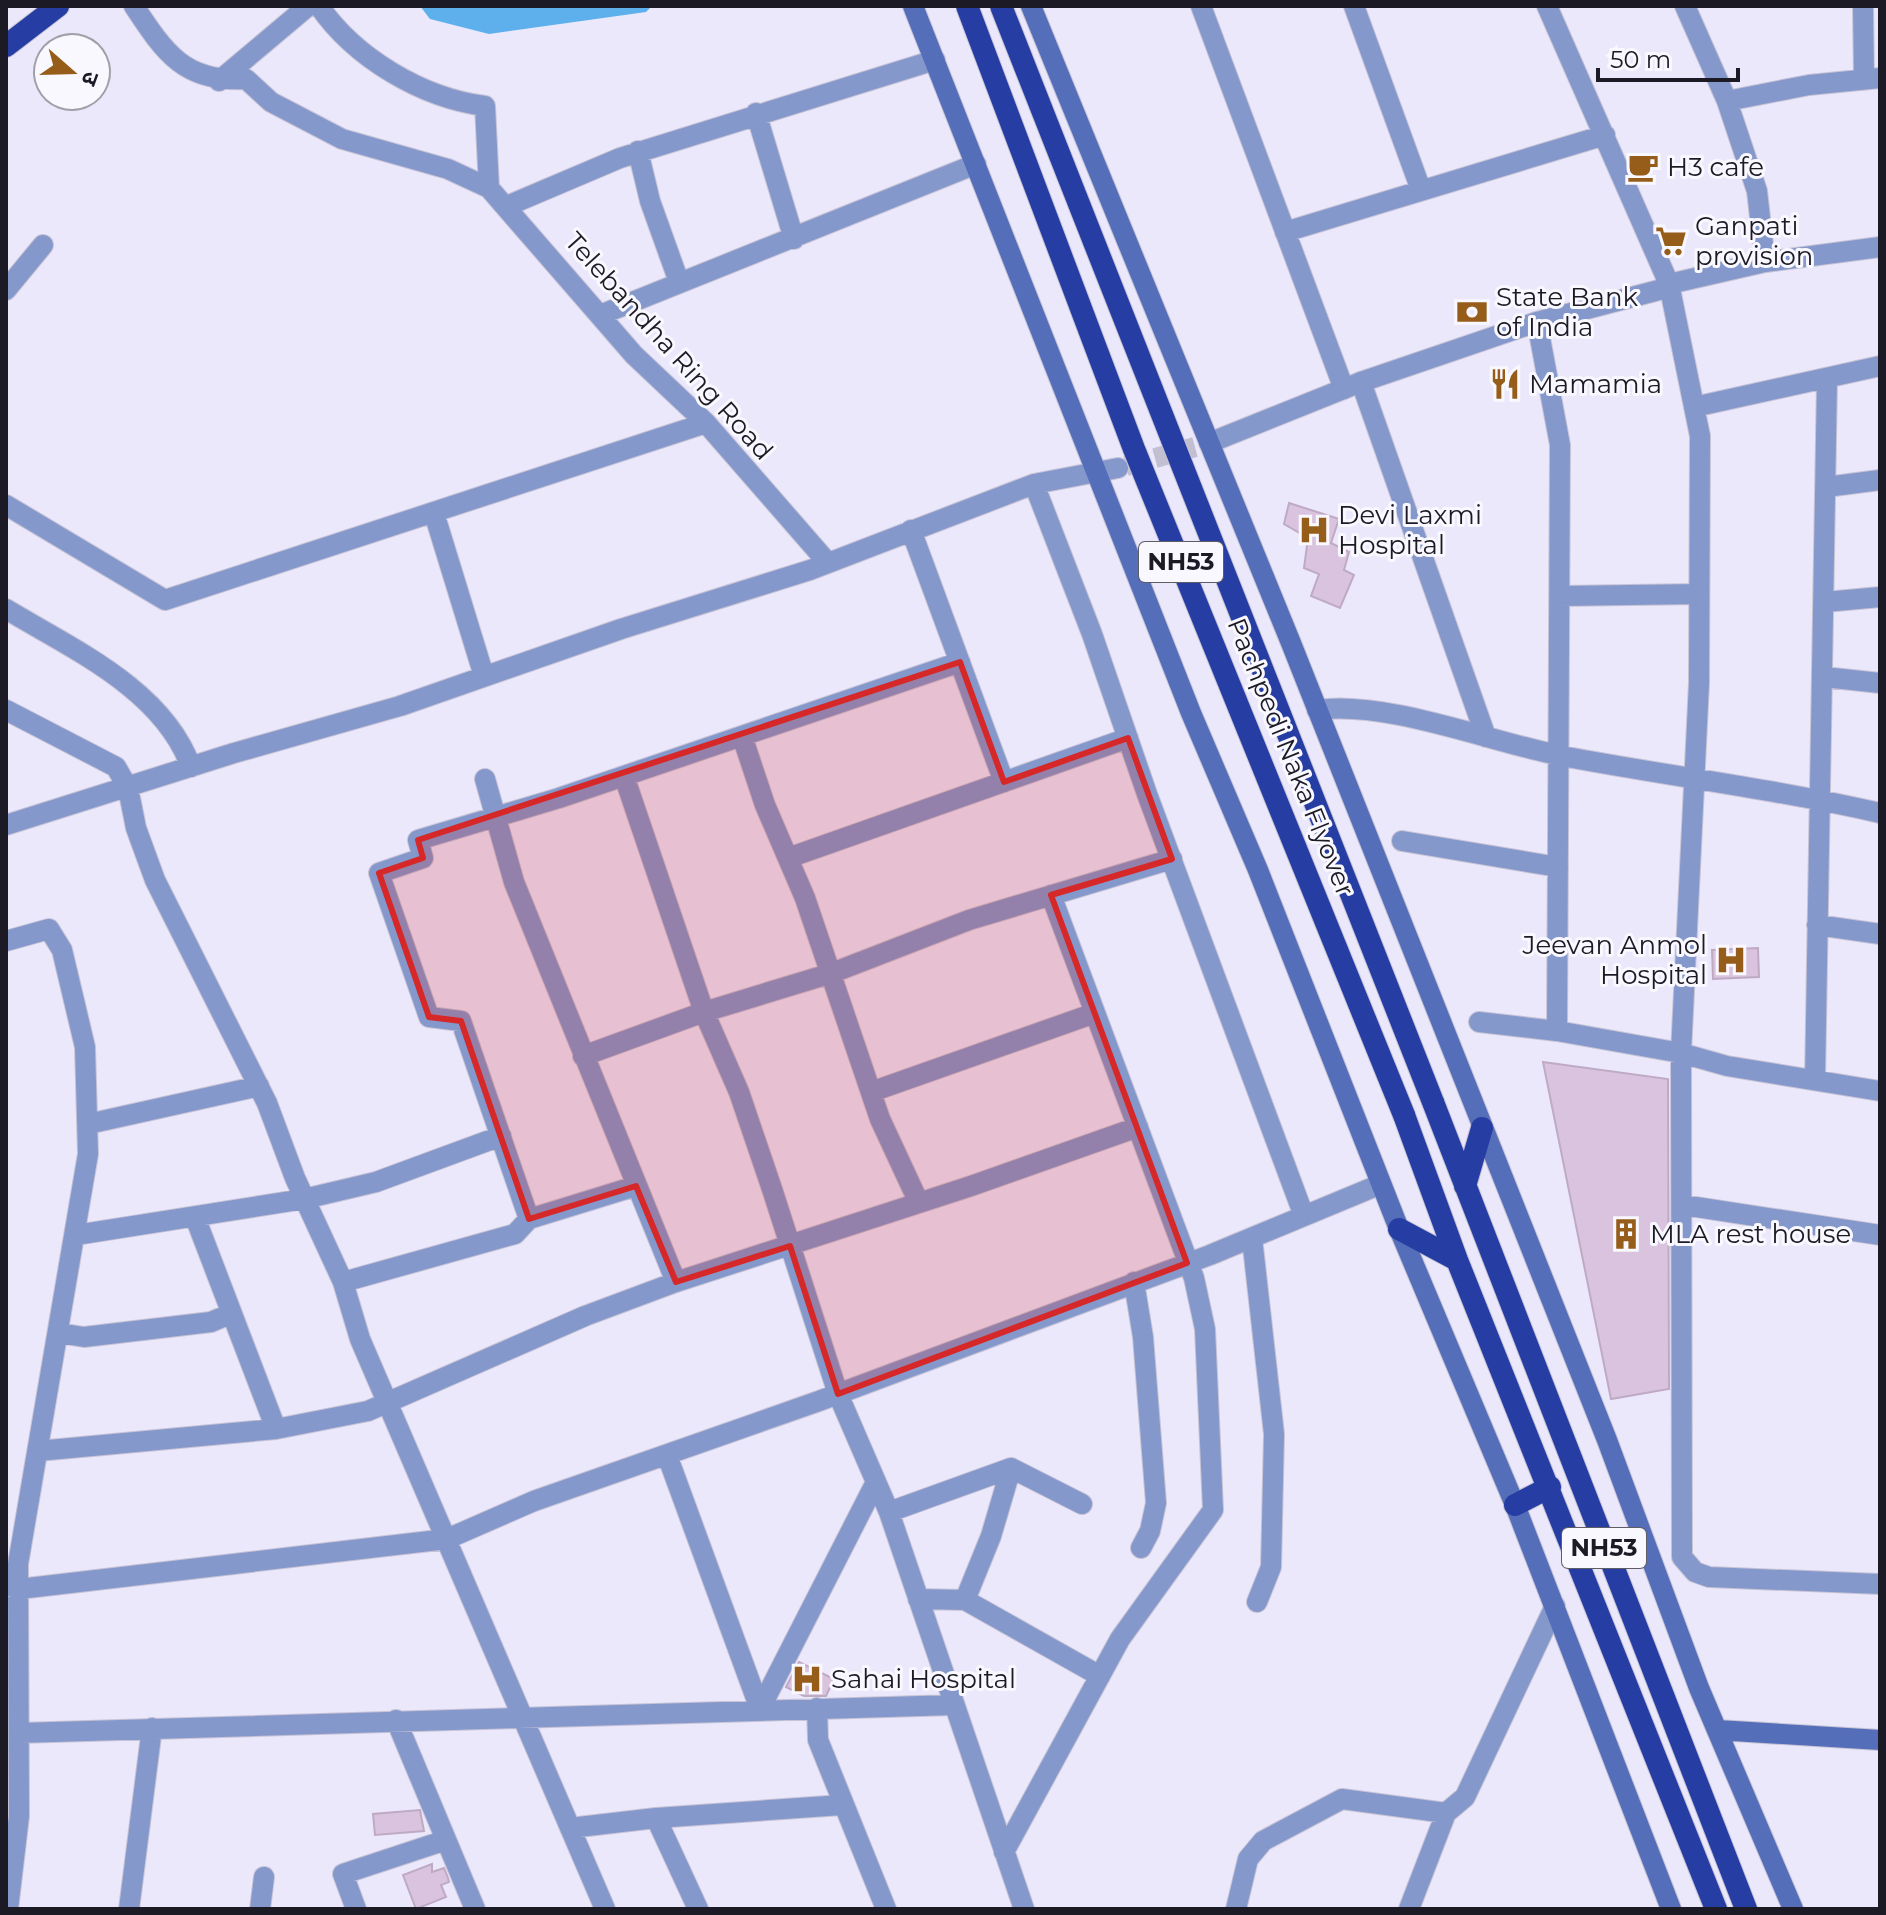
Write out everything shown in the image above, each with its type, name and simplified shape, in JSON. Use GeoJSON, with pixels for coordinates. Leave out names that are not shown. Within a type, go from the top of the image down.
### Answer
{"type":"FeatureCollection","features":[{"type":"Feature","properties":{"kind":"highway"},"geometry":{"type":"LineString","coordinates":[[6,46],[58,6]]}},
{"type":"Feature","properties":{"kind":"highway","name":"Pachpedi Naka Flyover"},"geometry":{"type":"LineString","coordinates":[[967,6],[1134,449],[1404,1115],[1457,1260]]}},
{"type":"Feature","properties":{"kind":"highway","name":"Pachpedi Naka Flyover"},"geometry":{"type":"LineString","coordinates":[[1001,6],[1465,1186]]}},
{"type":"Feature","properties":{"kind":"highway"},"geometry":{"type":"LineString","coordinates":[[1465,1186],[1482,1128]]}},
{"type":"Feature","properties":{"kind":"highway","name":"NH53"},"geometry":{"type":"LineString","coordinates":[[1465,1186],[1746,1909]]}},
{"type":"Feature","properties":{"kind":"highway"},"geometry":{"type":"LineString","coordinates":[[1399,1229],[1457,1260]]}},
{"type":"Feature","properties":{"kind":"highway","name":"NH53"},"geometry":{"type":"LineString","coordinates":[[1457,1260],[1716,1909]]}},
{"type":"Feature","properties":{"kind":"highway"},"geometry":{"type":"LineString","coordinates":[[1515,1505],[1550,1487]]}},
{"type":"Feature","properties":{"kind":"main road"},"geometry":{"type":"LineString","coordinates":[[913,6],[976,164],[1108,470],[1381,1184],[1515,1505],[1671,1909]]}},
{"type":"Feature","properties":{"kind":"main road"},"geometry":{"type":"LineString","coordinates":[[1031,6],[1202,445],[1317,710],[1601,1426],[1717,1730],[1793,1909]]}},
{"type":"Feature","properties":{"kind":"main road"},"geometry":{"type":"LineString","coordinates":[[1717,1730],[1880,1740]]}},
{"type":"Feature","properties":{"kind":"street","name":"Telebandha Ring Road"},"geometry":{"type":"LineString","coordinates":[[134,6],[179,65],[219,81],[246,79],[271,102],[342,139],[448,169],[489,188],[634,355],[706,423],[828,563]]}},
{"type":"Feature","properties":{"kind":"street"},"geometry":{"type":"LineString","coordinates":[[219,81],[308,6]]}},
{"type":"Feature","properties":{"kind":"street"},"geometry":{"type":"LineString","coordinates":[[319,6],[332,25],[392,73],[456,102],[485,106],[489,188]]}},
{"type":"Feature","properties":{"kind":"street"},"geometry":{"type":"LineString","coordinates":[[1201,6],[1285,232],[1353,386],[1486,737]]}},
{"type":"Feature","properties":{"kind":"street"},"geometry":{"type":"LineString","coordinates":[[1354,6],[1421,190]]}},
{"type":"Feature","properties":{"kind":"street"},"geometry":{"type":"LineString","coordinates":[[1547,6],[1669,284],[1700,436],[1694,778],[1681,1053],[1682,1557],[1695,1572],[1709,1577],[1880,1584]]}},
{"type":"Feature","properties":{"kind":"street"},"geometry":{"type":"LineString","coordinates":[[1685,6],[1727,101],[1757,191],[1765,262]]}},
{"type":"Feature","properties":{"kind":"street"},"geometry":{"type":"LineString","coordinates":[[1727,101],[1809,85],[1872,79],[1863,6]]}},
{"type":"Feature","properties":{"kind":"street"},"geometry":{"type":"LineString","coordinates":[[507,206],[638,151],[935,60]]}},
{"type":"Feature","properties":{"kind":"street"},"geometry":{"type":"LineString","coordinates":[[756,113],[794,239]]}},
{"type":"Feature","properties":{"kind":"street"},"geometry":{"type":"LineString","coordinates":[[1285,232],[1605,135]]}},
{"type":"Feature","properties":{"kind":"street"},"geometry":{"type":"LineString","coordinates":[[638,151],[650,201],[679,282]]}},
{"type":"Feature","properties":{"kind":"street"},"geometry":{"type":"LineString","coordinates":[[600,315],[976,164]]}},
{"type":"Feature","properties":{"kind":"street"},"geometry":{"type":"LineString","coordinates":[[6,290],[43,245]]}},
{"type":"Feature","properties":{"kind":"street"},"geometry":{"type":"LineString","coordinates":[[1202,445],[1353,386],[1537,322],[1659,290],[1669,284],[1765,262],[1880,247]]}},
{"type":"Feature","properties":{"kind":"street"},"geometry":{"type":"LineString","coordinates":[[1537,322],[1560,445],[1557,1031]]}},
{"type":"Feature","properties":{"kind":"street"},"geometry":{"type":"LineString","coordinates":[[1694,407],[1880,366]]}},
{"type":"Feature","properties":{"kind":"street"},"geometry":{"type":"LineString","coordinates":[[1815,1080],[1827,380]]}},
{"type":"Feature","properties":{"kind":"street"},"geometry":{"type":"LineString","coordinates":[[6,505],[165,600],[706,423]]}},
{"type":"Feature","properties":{"kind":"street"},"geometry":{"type":"LineString","coordinates":[[6,825],[400,706],[828,563],[1034,484],[1108,470]]}},
{"type":"Feature","properties":{"kind":"street"},"geometry":{"type":"LineString","coordinates":[[1826,487],[1880,480]]}},
{"type":"Feature","properties":{"kind":"street"},"geometry":{"type":"LineString","coordinates":[[1034,484],[1092,634],[1304,1216]]}},
{"type":"Feature","properties":{"kind":"street"},"geometry":{"type":"LineString","coordinates":[[434,513],[484,676]]}},
{"type":"Feature","properties":{"kind":"street"},"geometry":{"type":"LineString","coordinates":[[911,530],[1004,782]]}},
{"type":"Feature","properties":{"kind":"street"},"geometry":{"type":"LineString","coordinates":[[1560,596],[1699,594]]}},
{"type":"Feature","properties":{"kind":"street"},"geometry":{"type":"LineString","coordinates":[[1825,602],[1880,597]]}},
{"type":"Feature","properties":{"kind":"street"},"geometry":{"type":"LineString","coordinates":[[6,609],[117,675],[162,719],[185,751],[191,767]]}},
{"type":"Feature","properties":{"kind":"street"},"geometry":{"type":"LineString","coordinates":[[529,1219],[461,1021],[429,1017],[379,873],[423,858],[418,840],[624,776],[960,662]]}},
{"type":"Feature","properties":{"kind":"street"},"geometry":{"type":"LineString","coordinates":[[1824,677],[1880,683]]}},
{"type":"Feature","properties":{"kind":"street"},"geometry":{"type":"LineString","coordinates":[[1317,710],[1353,708],[1559,755],[1822,800],[1880,813]]}},
{"type":"Feature","properties":{"kind":"street"},"geometry":{"type":"LineString","coordinates":[[6,710],[116,767],[128,788],[136,828],[155,880],[259,1086],[304,1199],[343,1282],[360,1339],[605,1909]]}},
{"type":"Feature","properties":{"kind":"street"},"geometry":{"type":"LineString","coordinates":[[742,736],[765,805],[832,973],[871,1092],[919,1203]]}},
{"type":"Feature","properties":{"kind":"street"},"geometry":{"type":"LineString","coordinates":[[788,858],[1128,738]]}},
{"type":"Feature","properties":{"kind":"street"},"geometry":{"type":"LineString","coordinates":[[624,776],[704,1012],[739,1092],[838,1394],[889,1512],[1024,1909]]}},
{"type":"Feature","properties":{"kind":"street"},"geometry":{"type":"LineString","coordinates":[[485,779],[514,882],[676,1282]]}},
{"type":"Feature","properties":{"kind":"street"},"geometry":{"type":"LineString","coordinates":[[1402,841],[1558,867]]}},
{"type":"Feature","properties":{"kind":"street"},"geometry":{"type":"LineString","coordinates":[[583,1056],[704,1012],[832,973],[969,920],[1172,859]]}},
{"type":"Feature","properties":{"kind":"street"},"geometry":{"type":"LineString","coordinates":[[1004,1852],[1120,1639],[1213,1510],[1205,1329],[1194,1278],[1051,895]]}},
{"type":"Feature","properties":{"kind":"street"},"geometry":{"type":"LineString","coordinates":[[1817,925],[1880,934]]}},
{"type":"Feature","properties":{"kind":"street"},"geometry":{"type":"LineString","coordinates":[[6,941],[49,929],[62,950],[85,1047],[88,1124],[88,1154],[76,1235],[12,1587],[19,1733],[19,1816],[8,1909]]}},
{"type":"Feature","properties":{"kind":"street"},"geometry":{"type":"LineString","coordinates":[[871,1092],[1095,1013]]}},
{"type":"Feature","properties":{"kind":"street"},"geometry":{"type":"LineString","coordinates":[[1479,1022],[1557,1031],[1681,1053],[1727,1066],[1880,1091]]}},
{"type":"Feature","properties":{"kind":"street"},"geometry":{"type":"LineString","coordinates":[[88,1124],[259,1086]]}},
{"type":"Feature","properties":{"kind":"street"},"geometry":{"type":"LineString","coordinates":[[38,1451],[276,1429],[368,1411],[585,1316],[676,1282],[1138,1127]]}},
{"type":"Feature","properties":{"kind":"street"},"geometry":{"type":"LineString","coordinates":[[76,1235],[304,1199],[376,1182],[501,1136]]}},
{"type":"Feature","properties":{"kind":"street"},"geometry":{"type":"LineString","coordinates":[[12,1587],[447,1539],[534,1501],[838,1394],[1187,1263],[1381,1184]]}},
{"type":"Feature","properties":{"kind":"street"},"geometry":{"type":"LineString","coordinates":[[343,1282],[515,1234],[529,1219],[636,1186]]}},
{"type":"Feature","properties":{"kind":"street"},"geometry":{"type":"LineString","coordinates":[[1683,1205],[1880,1235]]}},
{"type":"Feature","properties":{"kind":"street"},"geometry":{"type":"LineString","coordinates":[[195,1217],[276,1429]]}},
{"type":"Feature","properties":{"kind":"street"},"geometry":{"type":"LineString","coordinates":[[1252,1238],[1274,1434],[1271,1567],[1257,1602]]}},
{"type":"Feature","properties":{"kind":"street"},"geometry":{"type":"LineString","coordinates":[[1134,1282],[1143,1337],[1156,1503],[1150,1531],[1141,1548]]}},
{"type":"Feature","properties":{"kind":"street"},"geometry":{"type":"LineString","coordinates":[[59,1333],[84,1337],[211,1322],[230,1314]]}},
{"type":"Feature","properties":{"kind":"street"},"geometry":{"type":"LineString","coordinates":[[667,1455],[760,1709]]}},
{"type":"Feature","properties":{"kind":"street"},"geometry":{"type":"LineString","coordinates":[[965,1600],[991,1536],[1011,1468]]}},
{"type":"Feature","properties":{"kind":"street"},"geometry":{"type":"LineString","coordinates":[[889,1512],[1011,1468],[1082,1504]]}},
{"type":"Feature","properties":{"kind":"street"},"geometry":{"type":"LineString","coordinates":[[760,1709],[876,1482]]}},
{"type":"Feature","properties":{"kind":"street"},"geometry":{"type":"LineString","coordinates":[[918,1599],[965,1600],[1100,1676]]}},
{"type":"Feature","properties":{"kind":"street"},"geometry":{"type":"LineString","coordinates":[[1409,1909],[1446,1813],[1465,1797],[1555,1606]]}},
{"type":"Feature","properties":{"kind":"street"},"geometry":{"type":"LineString","coordinates":[[19,1733],[523,1715],[954,1705]]}},
{"type":"Feature","properties":{"kind":"street"},"geometry":{"type":"LineString","coordinates":[[817,1708],[818,1740],[886,1909]]}},
{"type":"Feature","properties":{"kind":"street"},"geometry":{"type":"LineString","coordinates":[[396,1720],[475,1909]]}},
{"type":"Feature","properties":{"kind":"street"},"geometry":{"type":"LineString","coordinates":[[129,1909],[152,1728]]}},
{"type":"Feature","properties":{"kind":"street"},"geometry":{"type":"LineString","coordinates":[[1236,1909],[1248,1859],[1263,1841],[1342,1799],[1446,1813]]}},
{"type":"Feature","properties":{"kind":"street"},"geometry":{"type":"LineString","coordinates":[[570,1828],[656,1818],[842,1805]]}},
{"type":"Feature","properties":{"kind":"street"},"geometry":{"type":"LineString","coordinates":[[656,1818],[698,1909]]}},
{"type":"Feature","properties":{"kind":"street"},"geometry":{"type":"LineString","coordinates":[[356,1909],[343,1874],[446,1840]]}},
{"type":"Feature","properties":{"kind":"street"},"geometry":{"type":"LineString","coordinates":[[260,1909],[264,1877]]}},
{"type":"Feature","properties":{"kind":"highlighted area"},"geometry":{"type":"Polygon","coordinates":[[[960,662],[1004,782],[1128,738],[1172,859],[1051,895],[1187,1263],[838,1394],[790,1246],[676,1282],[636,1186],[529,1219],[461,1021],[429,1017],[379,873],[423,858],[418,840],[960,662]]]}},
{"type":"Feature","properties":{"kind":"water"},"geometry":{"type":"Polygon","coordinates":[[[420,6],[652,6],[646,12],[489,34],[430,19],[420,6]]]}},
{"type":"Feature","properties":{"kind":"building"},"geometry":{"type":"Polygon","coordinates":[[[1289,503],[1339,519],[1331,543],[1349,552],[1344,570],[1354,575],[1340,608],[1311,596],[1319,574],[1304,568],[1308,538],[1284,524],[1289,503]]]}},
{"type":"Feature","properties":{"kind":"building"},"geometry":{"type":"Polygon","coordinates":[[[1758,948],[1759,977],[1713,979],[1712,950],[1758,948]]]}},
{"type":"Feature","properties":{"kind":"building","name":"MLA rest house"},"geometry":{"type":"Polygon","coordinates":[[[1543,1062],[1668,1079],[1669,1389],[1611,1399],[1543,1062]]]}},
{"type":"Feature","properties":{"kind":"building"},"geometry":{"type":"Polygon","coordinates":[[[799,1662],[834,1679],[826,1696],[804,1696],[786,1687],[799,1662]]]}},
{"type":"Feature","properties":{"kind":"building"},"geometry":{"type":"Polygon","coordinates":[[[420,1810],[424,1831],[375,1835],[373,1814],[420,1810]]]}},
{"type":"Feature","properties":{"kind":"building"},"geometry":{"type":"Polygon","coordinates":[[[432,1864],[432,1872],[444,1868],[449,1882],[441,1885],[446,1897],[416,1909],[403,1875],[432,1864]]]}},
{"type":"Feature","properties":{"kind":"tunnel"},"geometry":{"type":"LineString","coordinates":[[1126,466],[1195,447]]}},
{"type":"Feature","properties":{"kind":"place","name":"H3 cafe"},"geometry":{"type":"Point","coordinates":[1643,167]}},
{"type":"Feature","properties":{"kind":"place","name":"Ganpati provision"},"geometry":{"type":"Point","coordinates":[1671,241]}},
{"type":"Feature","properties":{"kind":"place","name":"State Bank of India"},"geometry":{"type":"Point","coordinates":[1472,312]}},
{"type":"Feature","properties":{"kind":"place","name":"Mamamia"},"geometry":{"type":"Point","coordinates":[1505,384]}},
{"type":"Feature","properties":{"kind":"place","name":"Devi Laxmi Hospital"},"geometry":{"type":"Point","coordinates":[1314,530]}},
{"type":"Feature","properties":{"kind":"place","name":"Jeevan Anmol Hospital"},"geometry":{"type":"Point","coordinates":[1731,960]}},
{"type":"Feature","properties":{"kind":"place","name":"MLA rest house"},"geometry":{"type":"Point","coordinates":[1626,1234]}},
{"type":"Feature","properties":{"kind":"place","name":"Sahai Hospital"},"geometry":{"type":"Point","coordinates":[807,1679]}}]}
